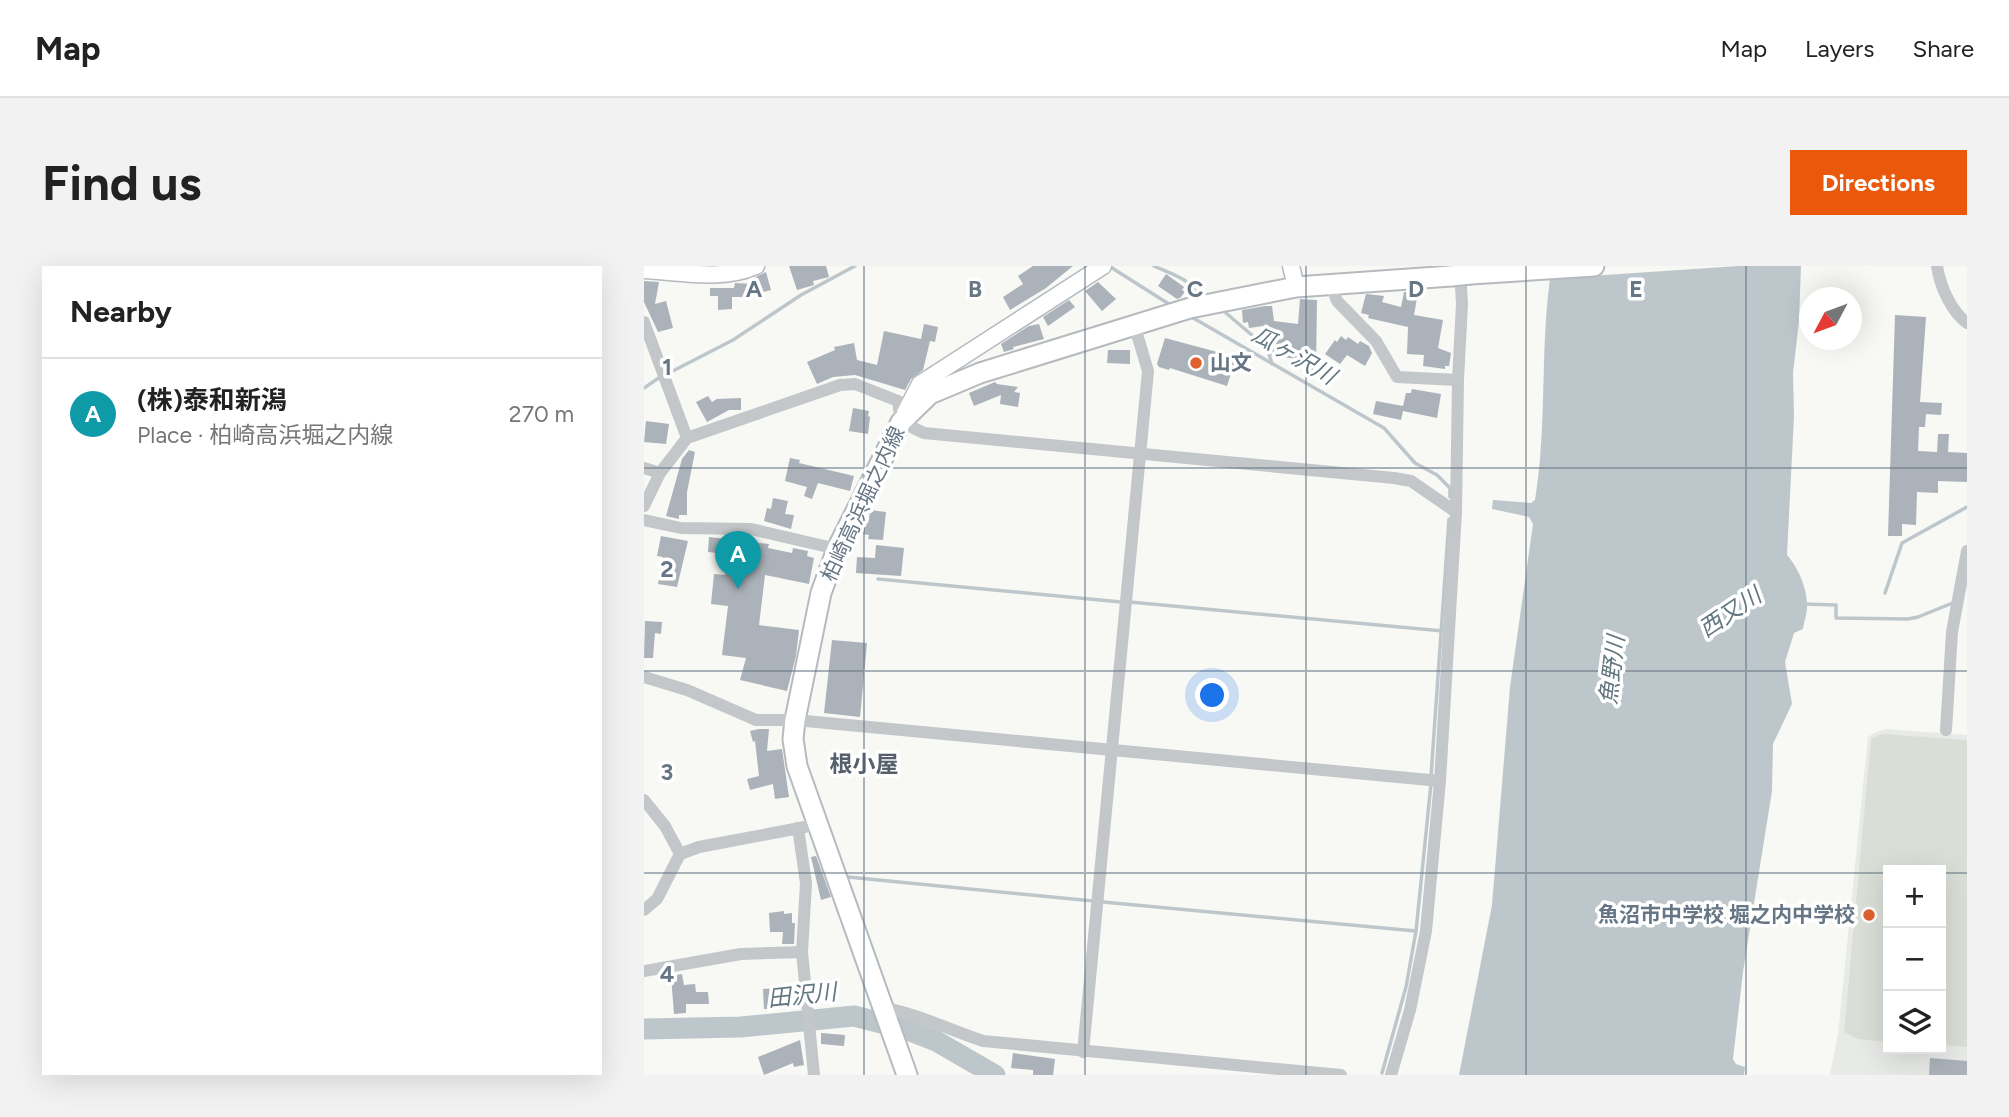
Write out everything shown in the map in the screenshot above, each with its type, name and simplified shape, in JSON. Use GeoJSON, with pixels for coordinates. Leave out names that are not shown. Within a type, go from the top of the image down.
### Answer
{"type":"FeatureCollection","features":[{"type":"Feature","properties":{"kind":"main road","name":"柏崎高浜堀之内線"},"geometry":{"type":"LineString","coordinates":[[907,1075],[797,766],[793,738],[794,720],[821,593],[837,549],[901,422],[930,394],[980,373],[1190,308],[1296,287],[1461,272],[1594,266]]}},
{"type":"Feature","properties":{"kind":"street"},"geometry":{"type":"LineString","coordinates":[[644,270],[712,275],[745,271],[756,266]]}},
{"type":"Feature","properties":{"kind":"street"},"geometry":{"type":"LineString","coordinates":[[1291,266],[1296,287]]}},
{"type":"Feature","properties":{"kind":"street"},"geometry":{"type":"LineString","coordinates":[[1937,266],[1938,277],[1949,301],[1967,323]]}},
{"type":"Feature","properties":{"kind":"street"},"geometry":{"type":"LineString","coordinates":[[901,422],[920,383],[1101,267]]}},
{"type":"Feature","properties":{"kind":"street"},"geometry":{"type":"LineString","coordinates":[[1391,1075],[1410,1010],[1426,931],[1440,781],[1456,512],[1461,272]]}},
{"type":"Feature","properties":{"kind":"street"},"geometry":{"type":"LineString","coordinates":[[1331,285],[1337,300],[1376,341],[1397,377],[1458,380]]}},
{"type":"Feature","properties":{"kind":"street"},"geometry":{"type":"LineString","coordinates":[[644,323],[650,357],[687,438]]}},
{"type":"Feature","properties":{"kind":"street"},"geometry":{"type":"LineString","coordinates":[[1083,1052],[1148,371],[1134,324]]}},
{"type":"Feature","properties":{"kind":"street"},"geometry":{"type":"LineString","coordinates":[[644,506],[660,473],[687,438],[840,385],[855,384],[898,401],[901,422]]}},
{"type":"Feature","properties":{"kind":"street"},"geometry":{"type":"LineString","coordinates":[[901,422],[924,433],[1394,478],[1411,481],[1456,512]]}},
{"type":"Feature","properties":{"kind":"street"},"geometry":{"type":"LineString","coordinates":[[644,468],[660,473]]}},
{"type":"Feature","properties":{"kind":"street"},"geometry":{"type":"LineString","coordinates":[[644,520],[681,528],[751,529],[837,549]]}},
{"type":"Feature","properties":{"kind":"street"},"geometry":{"type":"LineString","coordinates":[[1946,730],[1958,621],[1958,592],[1967,551]]}},
{"type":"Feature","properties":{"kind":"street"},"geometry":{"type":"LineString","coordinates":[[644,677],[687,690],[756,720],[794,720],[1440,781]]}},
{"type":"Feature","properties":{"kind":"street"},"geometry":{"type":"LineString","coordinates":[[644,800],[665,826],[680,854]]}},
{"type":"Feature","properties":{"kind":"street"},"geometry":{"type":"LineString","coordinates":[[644,911],[657,900],[680,854],[818,824]]}},
{"type":"Feature","properties":{"kind":"street"},"geometry":{"type":"LineString","coordinates":[[798,828],[806,883],[802,952],[814,1075]]}},
{"type":"Feature","properties":{"kind":"street"},"geometry":{"type":"LineString","coordinates":[[644,971],[741,954],[802,952]]}},
{"type":"Feature","properties":{"kind":"street"},"geometry":{"type":"LineString","coordinates":[[886,1012],[909,1012],[935,1025],[983,1041],[1341,1075]]}},
{"type":"Feature","properties":{"kind":"shaded area","name":"魚沼市中学校 堀之内中学校"},"geometry":{"type":"Polygon","coordinates":[[[1886,729],[1967,735],[1967,1075],[1830,1075],[1838,1034],[1868,737],[1886,729]]]}},
{"type":"Feature","properties":{"kind":"shaded area","name":"魚沼市中学校 堀之内中学校"},"geometry":{"type":"Polygon","coordinates":[[[1882,734],[1967,740],[1967,1047],[1946,1045],[1946,865],[1883,865],[1883,1042],[1857,1039],[1844,1032],[1871,739],[1882,734]]]}},
{"type":"Feature","properties":{"kind":"water","name":"魚野川"},"geometry":{"type":"Polygon","coordinates":[[[1552,266],[1801,266],[1799,321],[1793,373],[1794,416],[1787,555],[1802,579],[1807,610],[1803,629],[1794,633],[1785,662],[1792,704],[1773,744],[1772,791],[1743,972],[1733,1059],[1736,1064],[1745,1067],[1744,1075],[1459,1075],[1492,905],[1510,687],[1533,524],[1529,517],[1492,509],[1493,500],[1531,503],[1535,500],[1541,441],[1548,295],[1552,266]]]}},
{"type":"Feature","properties":{"kind":"pier"},"geometry":{"type":"Polygon","coordinates":[[[1549,266],[1738,266],[1546,279],[1549,266]]]}},
{"type":"Feature","properties":{"kind":"building"},"geometry":{"type":"Polygon","coordinates":[[[789,266],[826,266],[829,277],[813,281],[814,285],[797,290],[789,266]]]}},
{"type":"Feature","properties":{"kind":"building"},"geometry":{"type":"Polygon","coordinates":[[[1033,266],[1073,266],[1046,288],[1010,310],[1003,297],[1023,284],[1018,276],[1033,266]]]}},
{"type":"Feature","properties":{"kind":"building"},"geometry":{"type":"Polygon","coordinates":[[[766,272],[771,290],[744,297],[732,297],[732,309],[718,310],[718,296],[710,296],[710,288],[734,288],[735,283],[753,284],[752,279],[766,272]]]}},
{"type":"Feature","properties":{"kind":"building"},"geometry":{"type":"Polygon","coordinates":[[[1166,274],[1184,287],[1182,290],[1185,292],[1180,298],[1177,299],[1158,286],[1166,274]]]}},
{"type":"Feature","properties":{"kind":"building"},"geometry":{"type":"Polygon","coordinates":[[[644,281],[659,282],[655,304],[666,301],[673,328],[658,332],[644,302],[644,281]]]}},
{"type":"Feature","properties":{"kind":"building"},"geometry":{"type":"Polygon","coordinates":[[[1098,282],[1116,299],[1102,311],[1085,291],[1098,282]]]}},
{"type":"Feature","properties":{"kind":"building"},"geometry":{"type":"Polygon","coordinates":[[[1404,292],[1418,292],[1414,315],[1443,320],[1438,348],[1451,353],[1449,366],[1445,366],[1445,369],[1423,366],[1424,355],[1407,354],[1408,327],[1368,318],[1369,315],[1361,313],[1366,294],[1384,296],[1382,302],[1401,307],[1404,292]]]}},
{"type":"Feature","properties":{"kind":"building"},"geometry":{"type":"Polygon","coordinates":[[[1300,299],[1317,300],[1316,367],[1311,374],[1303,368],[1309,361],[1271,355],[1273,340],[1260,338],[1263,326],[1249,328],[1248,322],[1243,323],[1242,310],[1272,306],[1274,321],[1298,324],[1300,299]]]}},
{"type":"Feature","properties":{"kind":"building"},"geometry":{"type":"Polygon","coordinates":[[[1069,300],[1075,307],[1048,326],[1043,317],[1069,300]]]}},
{"type":"Feature","properties":{"kind":"building"},"geometry":{"type":"Polygon","coordinates":[[[1895,315],[1926,317],[1920,402],[1942,403],[1941,415],[1926,414],[1925,427],[1919,427],[1918,451],[1937,452],[1938,434],[1949,434],[1948,452],[1967,453],[1967,482],[1938,481],[1938,493],[1917,492],[1916,525],[1902,524],[1902,536],[1888,536],[1895,315]]]}},
{"type":"Feature","properties":{"kind":"building"},"geometry":{"type":"Polygon","coordinates":[[[924,324],[938,327],[935,342],[930,341],[923,370],[911,379],[905,390],[855,375],[833,377],[817,384],[807,362],[835,350],[834,347],[854,343],[857,360],[877,365],[884,331],[921,339],[924,324]]]}},
{"type":"Feature","properties":{"kind":"building"},"geometry":{"type":"Polygon","coordinates":[[[1039,324],[1044,339],[1004,352],[1001,344],[1029,326],[1039,324]]]}},
{"type":"Feature","properties":{"kind":"building"},"geometry":{"type":"Polygon","coordinates":[[[1341,336],[1369,346],[1372,353],[1365,366],[1347,355],[1340,364],[1325,354],[1341,336]]]}},
{"type":"Feature","properties":{"kind":"building","name":"山文"},"geometry":{"type":"Polygon","coordinates":[[[1165,338],[1221,353],[1220,356],[1235,361],[1227,386],[1159,367],[1157,364],[1165,338]]]}},
{"type":"Feature","properties":{"kind":"building"},"geometry":{"type":"Polygon","coordinates":[[[1108,350],[1130,350],[1130,364],[1107,363],[1108,350]]]}},
{"type":"Feature","properties":{"kind":"building"},"geometry":{"type":"Polygon","coordinates":[[[995,382],[1018,387],[1014,392],[1020,393],[1018,407],[1000,404],[1001,395],[974,406],[969,393],[995,382]]]}},
{"type":"Feature","properties":{"kind":"building"},"geometry":{"type":"Polygon","coordinates":[[[1412,389],[1441,394],[1437,418],[1403,411],[1401,420],[1373,414],[1376,401],[1403,406],[1406,393],[1411,393],[1412,389]]]}},
{"type":"Feature","properties":{"kind":"building"},"geometry":{"type":"Polygon","coordinates":[[[708,396],[712,402],[717,399],[741,398],[741,410],[729,410],[707,422],[696,402],[708,396]]]}},
{"type":"Feature","properties":{"kind":"building"},"geometry":{"type":"Polygon","coordinates":[[[853,408],[869,411],[868,434],[849,431],[853,408]]]}},
{"type":"Feature","properties":{"kind":"building"},"geometry":{"type":"Polygon","coordinates":[[[646,421],[669,424],[666,444],[644,442],[646,421]]]}},
{"type":"Feature","properties":{"kind":"building"},"geometry":{"type":"Polygon","coordinates":[[[689,450],[695,452],[687,492],[687,515],[679,515],[679,519],[666,516],[682,459],[689,450]]]}},
{"type":"Feature","properties":{"kind":"building"},"geometry":{"type":"Polygon","coordinates":[[[790,458],[800,460],[799,463],[854,476],[850,491],[818,483],[812,499],[804,496],[807,487],[785,481],[790,458]]]}},
{"type":"Feature","properties":{"kind":"building"},"geometry":{"type":"Polygon","coordinates":[[[773,498],[788,501],[785,514],[794,515],[791,529],[764,521],[767,508],[771,509],[773,498]]]}},
{"type":"Feature","properties":{"kind":"building"},"geometry":{"type":"Polygon","coordinates":[[[870,510],[886,512],[883,540],[868,539],[869,535],[863,534],[870,510]]]}},
{"type":"Feature","properties":{"kind":"building"},"geometry":{"type":"Polygon","coordinates":[[[661,536],[688,541],[677,587],[658,584],[663,557],[657,556],[661,536]]]}},
{"type":"Feature","properties":{"kind":"building"},"geometry":{"type":"Polygon","coordinates":[[[709,537],[769,544],[768,548],[792,553],[793,548],[808,551],[807,556],[814,558],[809,584],[765,575],[759,625],[799,630],[787,691],[740,680],[746,658],[722,655],[728,606],[711,604],[714,574],[725,575],[727,554],[708,552],[709,537]]]}},
{"type":"Feature","properties":{"kind":"building"},"geometry":{"type":"Polygon","coordinates":[[[876,545],[904,548],[901,576],[856,573],[857,557],[875,558],[876,545]]]}},
{"type":"Feature","properties":{"kind":"building"},"geometry":{"type":"Polygon","coordinates":[[[645,621],[662,622],[661,634],[655,633],[653,658],[644,658],[645,621]]]}},
{"type":"Feature","properties":{"kind":"building"},"geometry":{"type":"Polygon","coordinates":[[[832,640],[867,643],[860,717],[824,713],[832,640]]]}},
{"type":"Feature","properties":{"kind":"building"},"geometry":{"type":"Polygon","coordinates":[[[769,729],[767,751],[782,749],[789,797],[775,799],[773,784],[750,790],[747,779],[759,776],[755,741],[753,742],[750,731],[769,729]]]}},
{"type":"Feature","properties":{"kind":"building"},"geometry":{"type":"Polygon","coordinates":[[[816,856],[831,897],[821,900],[811,857],[816,856]]]}},
{"type":"Feature","properties":{"kind":"building"},"geometry":{"type":"Polygon","coordinates":[[[784,911],[784,914],[792,913],[792,923],[795,923],[794,944],[782,944],[783,932],[770,932],[769,913],[784,911]]]}},
{"type":"Feature","properties":{"kind":"building"},"geometry":{"type":"Polygon","coordinates":[[[682,974],[684,985],[695,984],[696,992],[708,992],[709,1004],[686,1004],[686,1013],[674,1014],[671,976],[682,974]]]}},
{"type":"Feature","properties":{"kind":"building"},"geometry":{"type":"Polygon","coordinates":[[[794,987],[795,1008],[764,1009],[763,989],[794,987]]]}},
{"type":"Feature","properties":{"kind":"building"},"geometry":{"type":"Polygon","coordinates":[[[821,1033],[845,1035],[844,1046],[821,1044],[821,1033]]]}},
{"type":"Feature","properties":{"kind":"building"},"geometry":{"type":"Polygon","coordinates":[[[800,1040],[804,1065],[794,1067],[793,1063],[764,1075],[758,1057],[800,1040]]]}},
{"type":"Feature","properties":{"kind":"building"},"geometry":{"type":"Polygon","coordinates":[[[1013,1053],[1055,1059],[1053,1075],[1033,1075],[1033,1070],[1011,1068],[1013,1053]]]}},
{"type":"Feature","properties":{"kind":"building"},"geometry":{"type":"Polygon","coordinates":[[[1930,1058],[1967,1061],[1967,1075],[1929,1075],[1930,1058]]]}},
{"type":"Feature","properties":{"kind":"waterway","name":"瓜ヶ沢川"},"geometry":{"type":"LineString","coordinates":[[667,374],[733,340],[801,295],[855,266]]}},
{"type":"Feature","properties":{"kind":"waterway","name":"瓜ヶ沢川"},"geometry":{"type":"LineString","coordinates":[[1109,266],[1172,306]]}},
{"type":"Feature","properties":{"kind":"waterway"},"geometry":{"type":"LineString","coordinates":[[1154,266],[1185,281],[1198,296]]}},
{"type":"Feature","properties":{"kind":"waterway"},"geometry":{"type":"LineString","coordinates":[[1226,313],[1267,348],[1272,364]]}},
{"type":"Feature","properties":{"kind":"waterway","name":"瓜ヶ沢川"},"geometry":{"type":"LineString","coordinates":[[1188,315],[1384,428],[1415,463],[1437,475],[1450,488],[1450,497]]}},
{"type":"Feature","properties":{"kind":"waterway","name":"瓜ヶ沢川"},"geometry":{"type":"LineString","coordinates":[[644,388],[660,377]]}},
{"type":"Feature","properties":{"kind":"waterway"},"geometry":{"type":"LineString","coordinates":[[1885,593],[1902,543],[1967,507]]}},
{"type":"Feature","properties":{"kind":"waterway"},"geometry":{"type":"LineString","coordinates":[[1431,776],[1449,519]]}},
{"type":"Feature","properties":{"kind":"waterway"},"geometry":{"type":"LineString","coordinates":[[878,579],[1121,602]]}},
{"type":"Feature","properties":{"kind":"waterway"},"geometry":{"type":"LineString","coordinates":[[1130,602],[1443,631]]}},
{"type":"Feature","properties":{"kind":"waterway","name":"西又川"},"geometry":{"type":"LineString","coordinates":[[1803,604],[1836,605],[1836,618],[1908,619],[1955,602]]}},
{"type":"Feature","properties":{"kind":"waterway"},"geometry":{"type":"LineString","coordinates":[[1382,1073],[1406,987],[1416,931],[1431,784]]}},
{"type":"Feature","properties":{"kind":"waterway"},"geometry":{"type":"LineString","coordinates":[[848,877],[1093,901]]}},
{"type":"Feature","properties":{"kind":"waterway"},"geometry":{"type":"LineString","coordinates":[[1103,902],[1416,931]]}},
{"type":"Feature","properties":{"kind":"waterway","name":"田沢川"},"geometry":{"type":"LineString","coordinates":[[644,1029],[741,1027],[854,1016],[905,1029],[936,1041],[995,1075]]}},
{"type":"Feature","properties":{"kind":"place","name":"山文"},"geometry":{"type":"Point","coordinates":[1196,363]}},
{"type":"Feature","properties":{"kind":"place","name":"(株)泰和新潟"},"geometry":{"type":"Point","coordinates":[738,589]}},
{"type":"Feature","properties":{"kind":"place","name":"魚沼市中学校 堀之内中学校"},"geometry":{"type":"Point","coordinates":[1869,915]}},
{"type":"Feature","properties":{"kind":"district","name":"根小屋"},"geometry":{"type":"Point","coordinates":[864,764]}}]}
